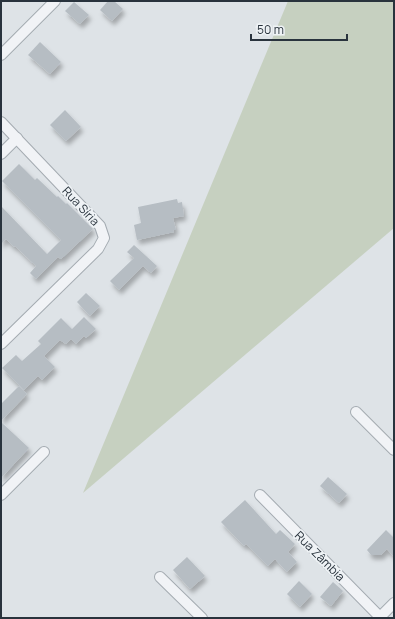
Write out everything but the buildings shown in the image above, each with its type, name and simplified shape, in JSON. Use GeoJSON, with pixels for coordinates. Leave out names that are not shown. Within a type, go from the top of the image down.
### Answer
{"type":"FeatureCollection","features":[{"type":"Feature","properties":{"kind":"street"},"geometry":{"type":"LineString","coordinates":[[1,55],[55,1]]}},
{"type":"Feature","properties":{"kind":"street","name":"Rua Síria"},"geometry":{"type":"LineString","coordinates":[[1,122],[100,226],[104,238],[98,249],[1,344]]}},
{"type":"Feature","properties":{"kind":"street"},"geometry":{"type":"LineString","coordinates":[[1,154],[17,138]]}},
{"type":"Feature","properties":{"kind":"street"},"geometry":{"type":"LineString","coordinates":[[356,412],[394,450]]}},
{"type":"Feature","properties":{"kind":"street"},"geometry":{"type":"LineString","coordinates":[[1,495],[44,452]]}},
{"type":"Feature","properties":{"kind":"street","name":"Rua Zâmbia"},"geometry":{"type":"LineString","coordinates":[[260,495],[379,617]]}},
{"type":"Feature","properties":{"kind":"street"},"geometry":{"type":"LineString","coordinates":[[160,577],[202,618]]}},
{"type":"Feature","properties":{"kind":"street"},"geometry":{"type":"LineString","coordinates":[[379,617],[394,603]]}},
{"type":"Feature","properties":{"kind":"green space"},"geometry":{"type":"Polygon","coordinates":[[[288,1],[394,1],[394,228],[83,493],[288,1]]]}}]}
